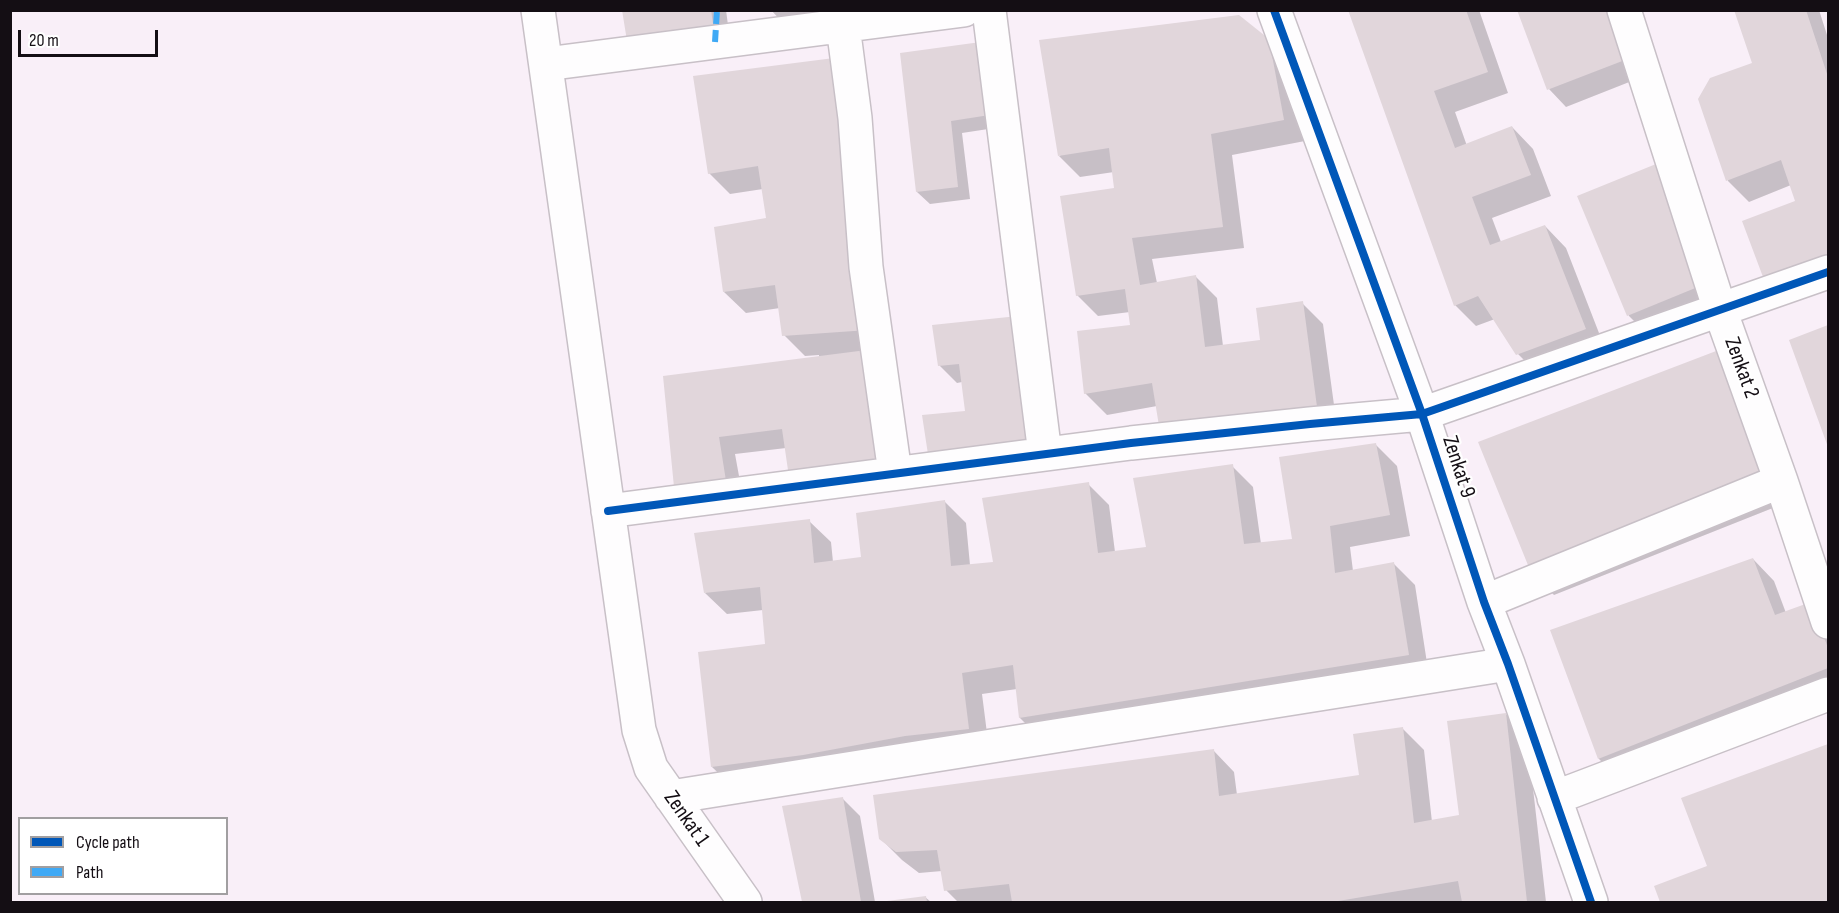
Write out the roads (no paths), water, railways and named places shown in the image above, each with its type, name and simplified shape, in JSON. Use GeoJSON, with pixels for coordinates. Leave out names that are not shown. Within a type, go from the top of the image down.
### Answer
{"type":"FeatureCollection","features":[{"type":"Feature","properties":{"kind":"street","name":"Zenkat 1"},"geometry":{"type":"LineString","coordinates":[[538,10],[639,730],[651,768],[745,903]]}},
{"type":"Feature","properties":{"kind":"street"},"geometry":{"type":"LineString","coordinates":[[546,64],[964,10]]}},
{"type":"Feature","properties":{"kind":"street"},"geometry":{"type":"LineString","coordinates":[[988,10],[1045,454]]}},
{"type":"Feature","properties":{"kind":"street","name":"Zenkat 9"},"geometry":{"type":"LineString","coordinates":[[1274,10],[1422,414],[1484,602],[1508,664],[1591,903]]}},
{"type":"Feature","properties":{"kind":"street","name":"Zenkat 2"},"geometry":{"type":"LineString","coordinates":[[1624,10],[1720,310],[1782,480],[1828,621]]}},
{"type":"Feature","properties":{"kind":"street"},"geometry":{"type":"LineString","coordinates":[[843,26],[855,118],[866,267],[895,473]]}},
{"type":"Feature","properties":{"kind":"street"},"geometry":{"type":"LineString","coordinates":[[608,511],[1045,454],[1310,424],[1422,414],[1828,272]]}},
{"type":"Feature","properties":{"kind":"street"},"geometry":{"type":"LineString","coordinates":[[1484,602],[1782,480]]}},
{"type":"Feature","properties":{"kind":"street"},"geometry":{"type":"LineString","coordinates":[[671,797],[1508,664]]}},
{"type":"Feature","properties":{"kind":"street"},"geometry":{"type":"LineString","coordinates":[[1554,798],[1828,694]]}}]}
